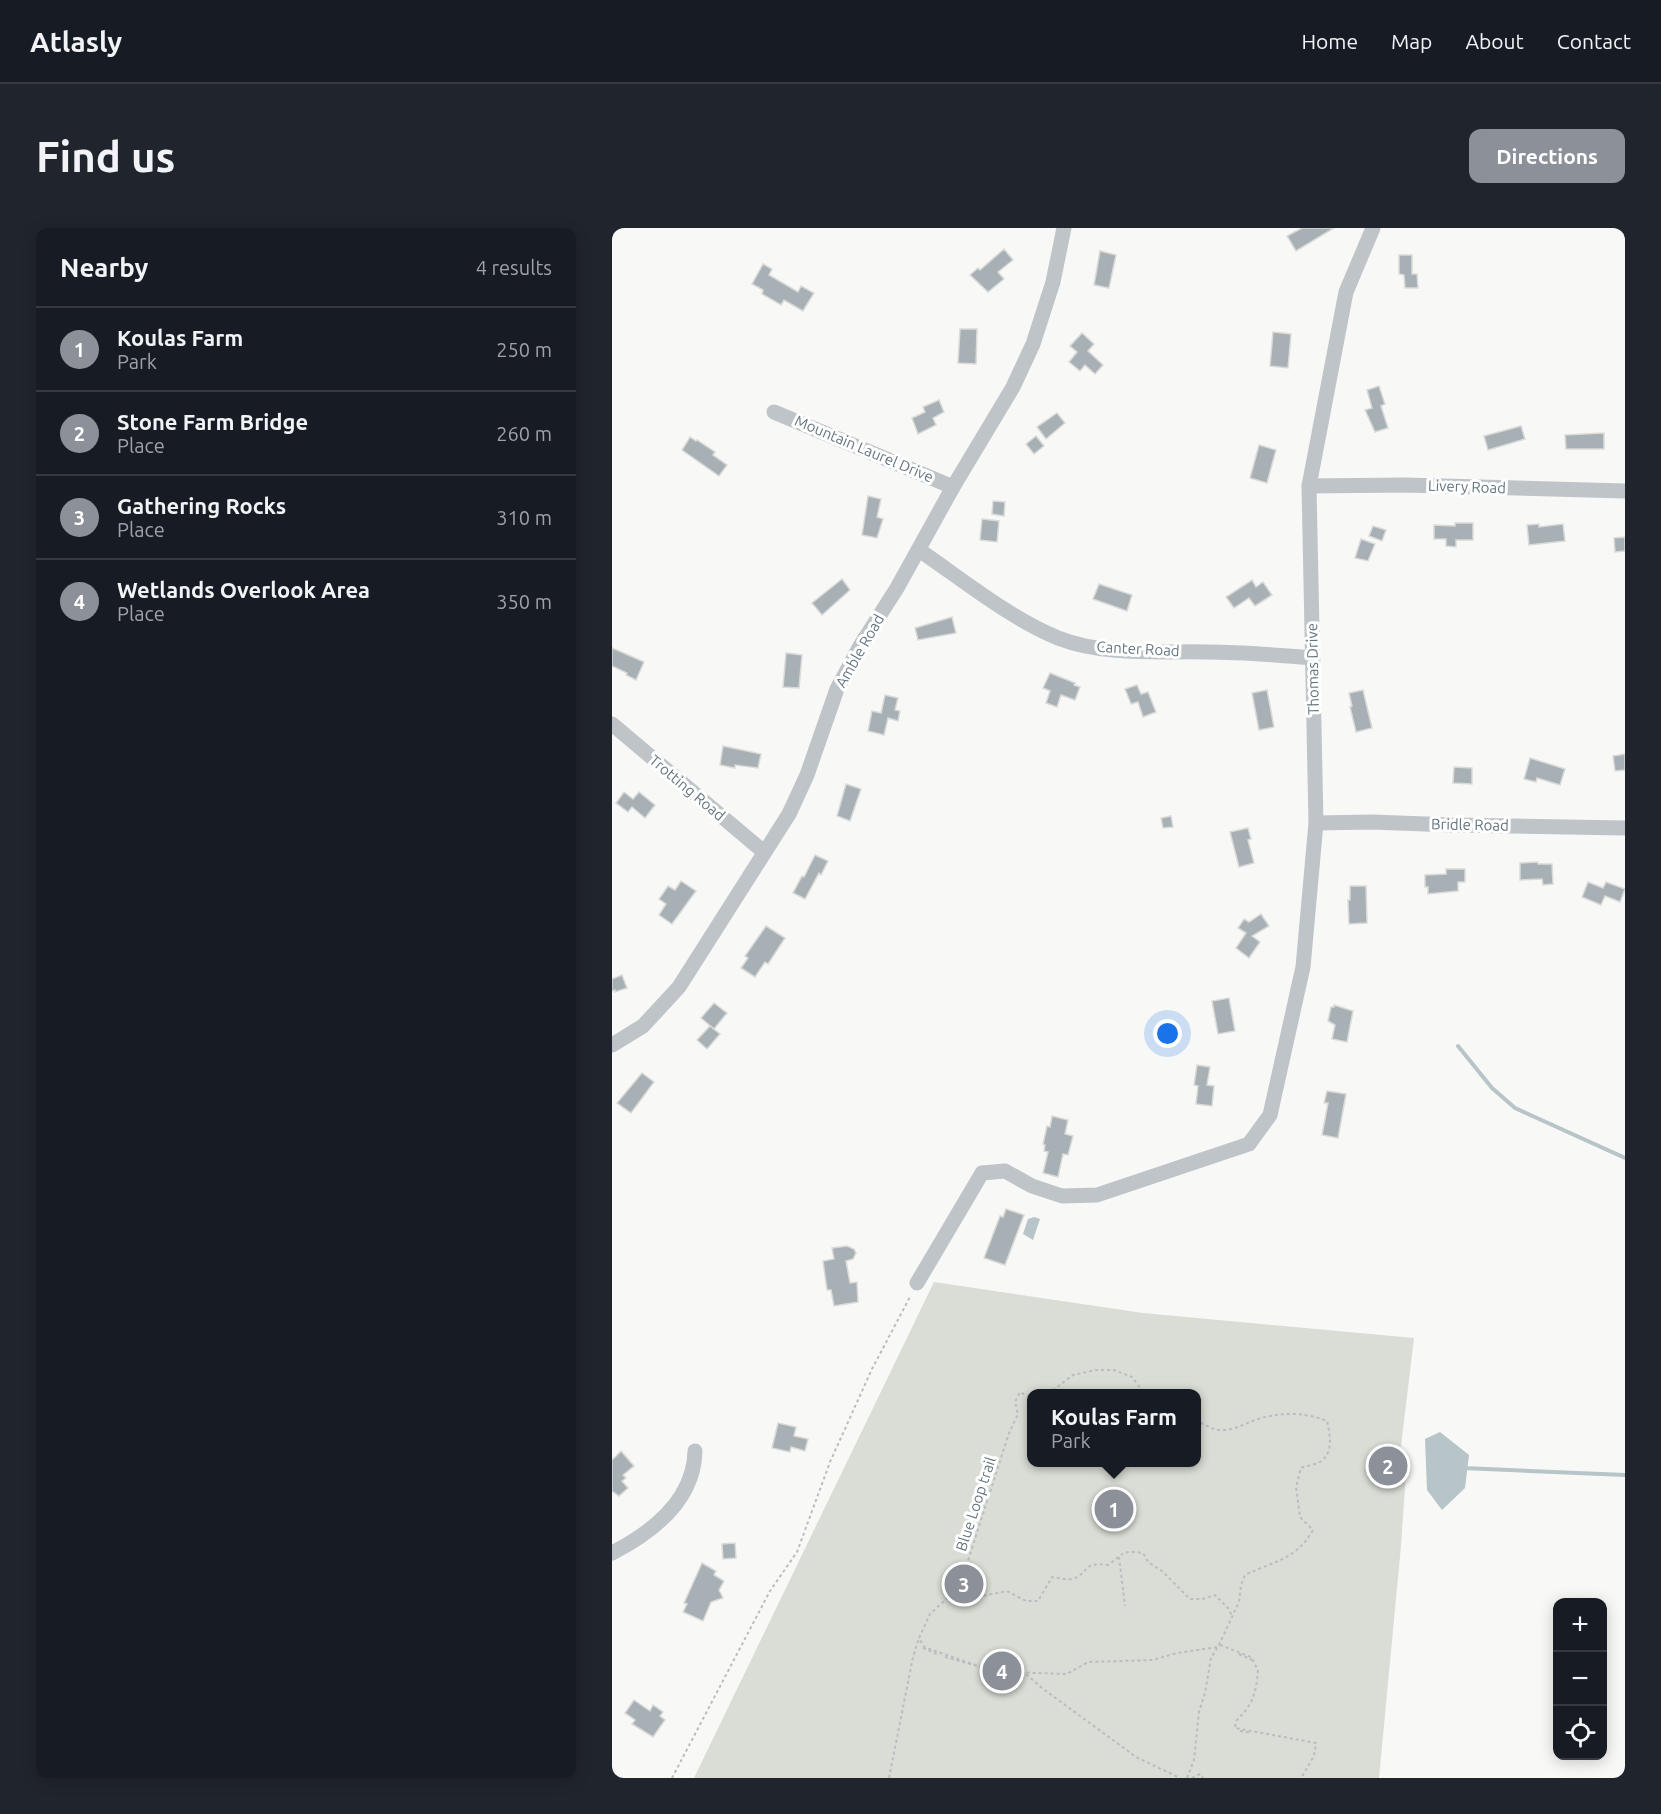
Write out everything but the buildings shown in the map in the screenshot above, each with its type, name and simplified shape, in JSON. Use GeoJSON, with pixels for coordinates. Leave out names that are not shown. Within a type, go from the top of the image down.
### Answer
{"type":"FeatureCollection","features":[{"type":"Feature","properties":{"kind":"street","name":"Amble Road"},"geometry":{"type":"LineString","coordinates":[[612,1045],[643,1026],[679,987],[789,814],[807,775],[837,689],[1013,387],[1033,344],[1053,282],[1064,228]]}},
{"type":"Feature","properties":{"kind":"street","name":"Thomas Drive"},"geometry":{"type":"LineString","coordinates":[[917,1283],[982,1173],[1005,1171],[1032,1186],[1062,1196],[1097,1195],[1249,1144],[1270,1115],[1303,968],[1316,823],[1309,486],[1346,292],[1373,228]]}},
{"type":"Feature","properties":{"kind":"street","name":"Mountain Laurel Drive"},"geometry":{"type":"LineString","coordinates":[[774,412],[953,487]]}},
{"type":"Feature","properties":{"kind":"street","name":"Livery Road"},"geometry":{"type":"LineString","coordinates":[[1309,486],[1405,485],[1625,491]]}},
{"type":"Feature","properties":{"kind":"street","name":"Canter Road"},"geometry":{"type":"LineString","coordinates":[[919,550],[1013,614],[1058,638],[1091,647],[1115,650],[1240,652],[1312,658]]}},
{"type":"Feature","properties":{"kind":"street","name":"Trotting Road"},"geometry":{"type":"LineString","coordinates":[[612,724],[764,852]]}},
{"type":"Feature","properties":{"kind":"street","name":"Bridle Road"},"geometry":{"type":"LineString","coordinates":[[1316,823],[1372,822],[1625,828]]}},
{"type":"Feature","properties":{"kind":"street"},"geometry":{"type":"LineString","coordinates":[[612,1553],[651,1527],[676,1504],[686,1490],[692,1475],[695,1451]]}},
{"type":"Feature","properties":{"kind":"path"},"geometry":{"type":"LineString","coordinates":[[672,1778],[770,1591],[797,1552],[830,1462],[872,1369],[917,1283]]}},
{"type":"Feature","properties":{"kind":"path"},"geometry":{"type":"LineString","coordinates":[[1056,1389],[1073,1376],[1113,1370],[1131,1377],[1140,1389]]}},
{"type":"Feature","properties":{"kind":"path"},"geometry":{"type":"LineString","coordinates":[[889,1778],[913,1657],[919,1639],[930,1612],[957,1588],[965,1570],[1009,1433],[1018,1414],[1015,1402],[1020,1392],[1027,1396]]}},
{"type":"Feature","properties":{"kind":"path","name":"Blue Loop trail"},"geometry":{"type":"LineString","coordinates":[[957,1589],[972,1553],[1009,1435],[1019,1414],[1015,1402],[1020,1392],[1027,1396]]}},
{"type":"Feature","properties":{"kind":"path"},"geometry":{"type":"LineString","coordinates":[[1201,1423],[1211,1428],[1224,1429],[1259,1418],[1287,1413],[1313,1414],[1327,1420],[1330,1435],[1329,1453],[1319,1463],[1301,1468],[1297,1487],[1301,1516],[1314,1530],[1306,1544],[1291,1557],[1269,1564],[1247,1575],[1242,1586],[1240,1601],[1219,1646],[1251,1656],[1258,1670],[1254,1700],[1236,1721],[1235,1728],[1316,1743],[1314,1756],[1301,1778]]}},
{"type":"Feature","properties":{"kind":"path"},"geometry":{"type":"LineString","coordinates":[[1187,1778],[1194,1761],[1199,1712],[1211,1658],[1239,1602],[1245,1575],[1270,1563],[1290,1557],[1310,1537],[1313,1530],[1300,1517],[1296,1487],[1301,1468],[1319,1463],[1328,1453],[1330,1435],[1327,1421],[1312,1415],[1293,1413],[1259,1419],[1223,1430],[1211,1429],[1201,1423]]}},
{"type":"Feature","properties":{"kind":"path"},"geometry":{"type":"LineString","coordinates":[[919,1639],[930,1614],[957,1589],[968,1599],[1007,1592],[1026,1601],[1038,1601],[1052,1577],[1070,1580],[1078,1576],[1089,1565],[1097,1563],[1108,1565],[1124,1551],[1143,1552],[1148,1562],[1162,1570],[1190,1599],[1203,1599],[1215,1595],[1228,1608],[1232,1616]]}},
{"type":"Feature","properties":{"kind":"path"},"geometry":{"type":"LineString","coordinates":[[1119,1557],[1125,1606]]}},
{"type":"Feature","properties":{"kind":"path"},"geometry":{"type":"LineString","coordinates":[[919,1639],[924,1647],[972,1664],[1005,1672],[1067,1674],[1088,1662],[1153,1660],[1177,1653],[1218,1647],[1250,1658],[1257,1670],[1253,1699],[1247,1709],[1234,1721],[1234,1729],[1314,1744],[1313,1757],[1301,1778]]}},
{"type":"Feature","properties":{"kind":"path"},"geometry":{"type":"LineString","coordinates":[[919,1639],[924,1649],[977,1667],[993,1672],[1027,1675],[1136,1757],[1180,1778]]}},
{"type":"Feature","properties":{"kind":"path"},"geometry":{"type":"LineString","coordinates":[[1194,1778],[1200,1774],[1202,1778]]}},
{"type":"Feature","properties":{"kind":"shaded area"},"geometry":{"type":"Polygon","coordinates":[[[1034,1217],[1040,1219],[1033,1240],[1023,1234],[1028,1219],[1034,1217]]]}},
{"type":"Feature","properties":{"kind":"shaded area"},"geometry":{"type":"Polygon","coordinates":[[[934,1282],[1143,1313],[1414,1338],[1398,1471],[1406,1472],[1379,1778],[694,1778],[934,1282]]]}},
{"type":"Feature","properties":{"kind":"shaded area"},"geometry":{"type":"Polygon","coordinates":[[[1440,1432],[1469,1455],[1465,1488],[1442,1510],[1427,1490],[1425,1439],[1440,1432]]]}},
{"type":"Feature","properties":{"kind":"waterway"},"geometry":{"type":"LineString","coordinates":[[1458,1046],[1492,1088],[1515,1108],[1625,1158]]}},
{"type":"Feature","properties":{"kind":"waterway"},"geometry":{"type":"LineString","coordinates":[[1463,1468],[1625,1475]]}},
{"type":"Feature","properties":{"kind":"place","name":"Stone Farm Bridge"},"geometry":{"type":"Point","coordinates":[1388,1466]}},
{"type":"Feature","properties":{"kind":"place","name":"Koulas Farm"},"geometry":{"type":"Point","coordinates":[1114,1509]}},
{"type":"Feature","properties":{"kind":"place","name":"Gathering Rocks"},"geometry":{"type":"Point","coordinates":[964,1584]}},
{"type":"Feature","properties":{"kind":"place","name":"Wetlands Overlook Area"},"geometry":{"type":"Point","coordinates":[1002,1671]}}]}
